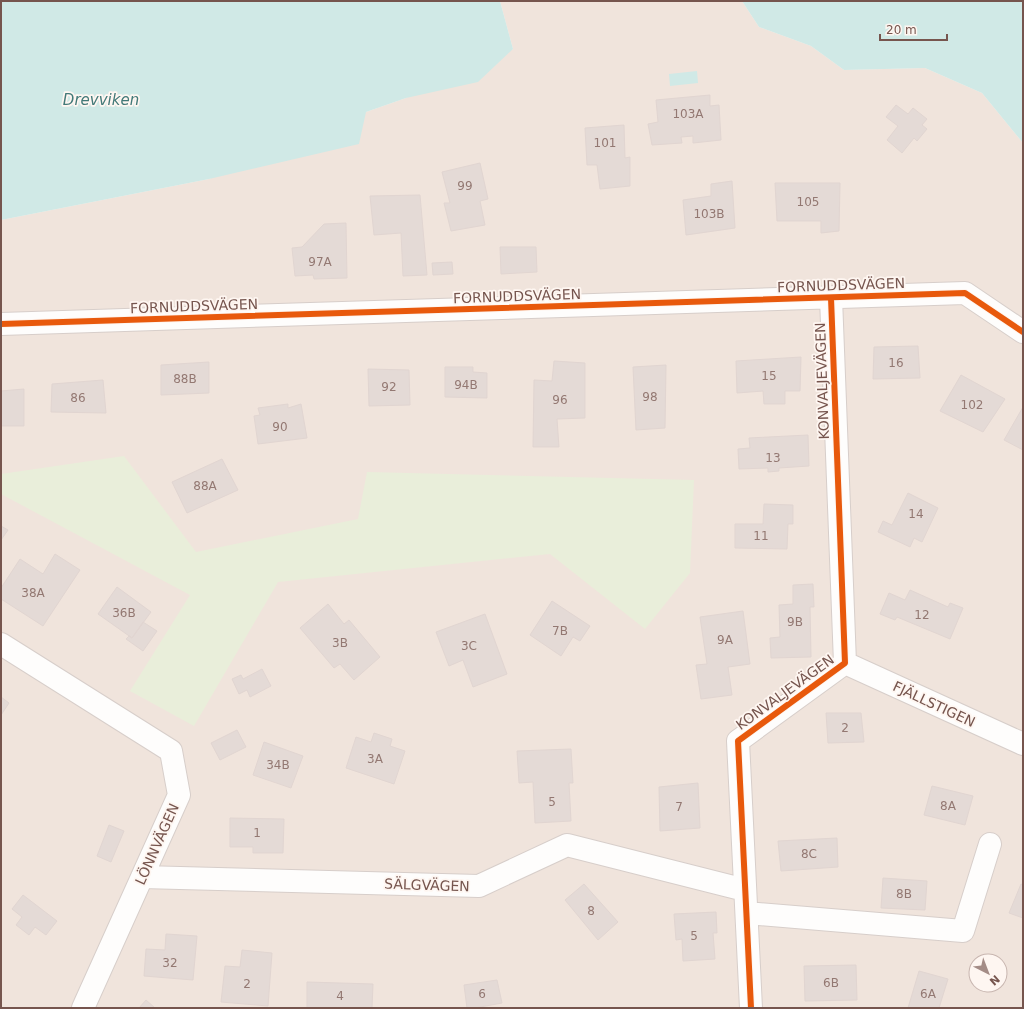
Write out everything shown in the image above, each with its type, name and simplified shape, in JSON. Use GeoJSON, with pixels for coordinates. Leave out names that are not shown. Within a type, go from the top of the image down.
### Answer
{"type":"FeatureCollection","features":[{"type":"Feature","properties":{"kind":"street","name":"FORNUDDSVÄGEN"},"geometry":{"type":"LineString","coordinates":[[1,324],[965,293],[1023,332]]}},
{"type":"Feature","properties":{"kind":"street","name":"KONVALJEVÄGEN"},"geometry":{"type":"LineString","coordinates":[[751,1008],[738,741],[845,663],[831,298]]}},
{"type":"Feature","properties":{"kind":"street","name":"LÖNNVÄGEN"},"geometry":{"type":"LineString","coordinates":[[1,644],[171,751],[179,795],[83,1008]]}},
{"type":"Feature","properties":{"kind":"street","name":"FJÄLLSTIGEN"},"geometry":{"type":"LineString","coordinates":[[845,663],[1023,744]]}},
{"type":"Feature","properties":{"kind":"street","name":"SÄLGVÄGEN"},"geometry":{"type":"LineString","coordinates":[[142,877],[479,886],[567,844],[746,890]]}},
{"type":"Feature","properties":{"kind":"street"},"geometry":{"type":"LineString","coordinates":[[747,913],[963,931],[990,844]]}},
{"type":"Feature","properties":{"kind":"shaded area"},"geometry":{"type":"Polygon","coordinates":[[[500,1],[742,1],[759,27],[811,46],[844,70],[925,68],[982,93],[1023,143],[1023,1008],[1,1008],[1,220],[209,179],[366,112],[406,98],[513,49],[500,1]]]}},
{"type":"Feature","properties":{"kind":"green space"},"geometry":{"type":"Polygon","coordinates":[[[124,456],[196,552],[358,519],[367,472],[694,480],[690,573],[645,629],[550,554],[278,582],[194,726],[130,691],[190,595],[1,494],[1,474],[124,456]]]}},
{"type":"Feature","properties":{"kind":"water","name":"Drevviken"},"geometry":{"type":"Polygon","coordinates":[[[1,1],[500,1],[513,49],[478,82],[406,98],[366,112],[359,144],[209,179],[1,220],[1,1]]]}},
{"type":"Feature","properties":{"kind":"water"},"geometry":{"type":"Polygon","coordinates":[[[742,1],[1023,1],[1023,143],[982,93],[925,68],[844,70],[811,46],[759,27],[742,1]]]}},
{"type":"Feature","properties":{"kind":"water"},"geometry":{"type":"Polygon","coordinates":[[[697,71],[698,83],[670,86],[669,74],[697,71]]]}},
{"type":"Feature","properties":{"kind":"building"},"geometry":{"type":"Polygon","coordinates":[[[710,95],[710,106],[719,105],[721,140],[693,143],[693,136],[681,137],[682,143],[652,145],[648,124],[658,122],[656,100],[710,95]]]}},
{"type":"Feature","properties":{"kind":"building"},"geometry":{"type":"Polygon","coordinates":[[[896,105],[908,114],[913,108],[927,119],[922,125],[927,129],[917,141],[914,138],[902,153],[887,140],[898,126],[886,117],[896,105]]]}},
{"type":"Feature","properties":{"kind":"building"},"geometry":{"type":"Polygon","coordinates":[[[624,125],[625,158],[630,157],[630,186],[600,189],[597,165],[587,165],[585,128],[624,125]]]}},
{"type":"Feature","properties":{"kind":"building"},"geometry":{"type":"Polygon","coordinates":[[[480,163],[488,199],[480,201],[485,225],[451,231],[444,203],[450,203],[442,172],[480,163]]]}},
{"type":"Feature","properties":{"kind":"building"},"geometry":{"type":"Polygon","coordinates":[[[732,181],[735,228],[686,235],[683,200],[711,196],[711,184],[732,181]]]}},
{"type":"Feature","properties":{"kind":"building"},"geometry":{"type":"Polygon","coordinates":[[[775,183],[840,183],[839,231],[821,233],[821,221],[777,221],[775,183]]]}},
{"type":"Feature","properties":{"kind":"building"},"geometry":{"type":"Polygon","coordinates":[[[420,195],[427,275],[403,276],[401,233],[374,235],[370,196],[420,195]]]}},
{"type":"Feature","properties":{"kind":"building"},"geometry":{"type":"Polygon","coordinates":[[[346,223],[347,278],[314,279],[313,275],[295,276],[292,248],[302,247],[324,224],[346,223]]]}},
{"type":"Feature","properties":{"kind":"building"},"geometry":{"type":"Polygon","coordinates":[[[500,247],[536,247],[537,272],[501,274],[500,247]]]}},
{"type":"Feature","properties":{"kind":"building"},"geometry":{"type":"Polygon","coordinates":[[[452,262],[453,274],[433,275],[432,263],[452,262]]]}},
{"type":"Feature","properties":{"kind":"building"},"geometry":{"type":"Polygon","coordinates":[[[918,346],[920,378],[873,379],[874,347],[918,346]]]}},
{"type":"Feature","properties":{"kind":"building"},"geometry":{"type":"Polygon","coordinates":[[[801,357],[800,391],[785,391],[785,404],[764,404],[763,391],[737,393],[736,361],[801,357]]]}},
{"type":"Feature","properties":{"kind":"building"},"geometry":{"type":"Polygon","coordinates":[[[554,361],[585,363],[585,418],[557,419],[559,447],[533,447],[534,380],[552,381],[554,361]]]}},
{"type":"Feature","properties":{"kind":"building"},"geometry":{"type":"Polygon","coordinates":[[[209,362],[209,393],[161,395],[161,365],[209,362]]]}},
{"type":"Feature","properties":{"kind":"building"},"geometry":{"type":"Polygon","coordinates":[[[666,365],[665,428],[636,430],[633,367],[666,365]]]}},
{"type":"Feature","properties":{"kind":"building"},"geometry":{"type":"Polygon","coordinates":[[[445,367],[473,367],[473,372],[487,373],[487,398],[445,397],[445,367]]]}},
{"type":"Feature","properties":{"kind":"building"},"geometry":{"type":"Polygon","coordinates":[[[368,369],[409,370],[410,405],[369,406],[368,369]]]}},
{"type":"Feature","properties":{"kind":"building"},"geometry":{"type":"Polygon","coordinates":[[[961,375],[1005,399],[983,432],[940,411],[961,375]]]}},
{"type":"Feature","properties":{"kind":"building"},"geometry":{"type":"Polygon","coordinates":[[[103,380],[106,413],[51,412],[52,384],[103,380]]]}},
{"type":"Feature","properties":{"kind":"building"},"geometry":{"type":"Polygon","coordinates":[[[24,389],[24,426],[1,426],[1,391],[24,389]]]}},
{"type":"Feature","properties":{"kind":"building"},"geometry":{"type":"Polygon","coordinates":[[[288,404],[288,408],[301,404],[307,438],[258,444],[254,416],[260,415],[258,408],[288,404]]]}},
{"type":"Feature","properties":{"kind":"building"},"geometry":{"type":"Polygon","coordinates":[[[1023,407],[1023,450],[1004,440],[1023,407]]]}},
{"type":"Feature","properties":{"kind":"building"},"geometry":{"type":"Polygon","coordinates":[[[808,435],[809,466],[779,468],[779,471],[768,472],[768,468],[739,469],[738,449],[750,448],[749,438],[808,435]]]}},
{"type":"Feature","properties":{"kind":"building"},"geometry":{"type":"Polygon","coordinates":[[[222,459],[238,490],[187,513],[172,482],[222,459]]]}},
{"type":"Feature","properties":{"kind":"building"},"geometry":{"type":"Polygon","coordinates":[[[908,493],[938,508],[922,542],[914,538],[910,547],[878,532],[883,521],[892,525],[908,493]]]}},
{"type":"Feature","properties":{"kind":"building"},"geometry":{"type":"Polygon","coordinates":[[[764,504],[793,505],[793,524],[788,524],[787,549],[735,548],[735,524],[763,524],[764,504]]]}},
{"type":"Feature","properties":{"kind":"building"},"geometry":{"type":"Polygon","coordinates":[[[1,526],[8,530],[1,540],[1,526]]]}},
{"type":"Feature","properties":{"kind":"building"},"geometry":{"type":"Polygon","coordinates":[[[55,554],[80,570],[43,626],[1,599],[1,588],[20,559],[43,574],[55,554]]]}},
{"type":"Feature","properties":{"kind":"building"},"geometry":{"type":"Polygon","coordinates":[[[813,584],[814,607],[810,607],[811,657],[771,658],[770,638],[780,637],[779,605],[793,604],[793,585],[813,584]]]}},
{"type":"Feature","properties":{"kind":"building"},"geometry":{"type":"Polygon","coordinates":[[[117,587],[151,612],[132,638],[98,614],[117,587]]]}},
{"type":"Feature","properties":{"kind":"building"},"geometry":{"type":"Polygon","coordinates":[[[910,590],[948,607],[950,603],[963,608],[950,639],[897,617],[895,620],[880,614],[889,593],[905,600],[910,590]]]}},
{"type":"Feature","properties":{"kind":"building"},"geometry":{"type":"Polygon","coordinates":[[[552,601],[590,626],[580,641],[573,637],[561,656],[530,635],[552,601]]]}},
{"type":"Feature","properties":{"kind":"building"},"geometry":{"type":"Polygon","coordinates":[[[328,604],[344,624],[349,620],[380,657],[354,680],[340,664],[334,668],[300,628],[328,604]]]}},
{"type":"Feature","properties":{"kind":"building"},"geometry":{"type":"Polygon","coordinates":[[[743,611],[750,664],[728,667],[732,695],[701,699],[696,665],[707,664],[700,617],[743,611]]]}},
{"type":"Feature","properties":{"kind":"building"},"geometry":{"type":"Polygon","coordinates":[[[485,614],[507,674],[473,687],[463,660],[449,666],[436,632],[485,614]]]}},
{"type":"Feature","properties":{"kind":"building"},"geometry":{"type":"Polygon","coordinates":[[[143,622],[157,631],[143,651],[126,639],[129,636],[132,638],[143,622]]]}},
{"type":"Feature","properties":{"kind":"building"},"geometry":{"type":"Polygon","coordinates":[[[262,669],[271,686],[250,697],[247,690],[239,694],[232,679],[241,675],[243,679],[262,669]]]}},
{"type":"Feature","properties":{"kind":"building"},"geometry":{"type":"Polygon","coordinates":[[[1,697],[9,703],[1,715],[1,697]]]}},
{"type":"Feature","properties":{"kind":"building"},"geometry":{"type":"Polygon","coordinates":[[[826,713],[861,713],[864,742],[828,743],[826,713]]]}},
{"type":"Feature","properties":{"kind":"building"},"geometry":{"type":"Polygon","coordinates":[[[237,730],[246,747],[220,760],[211,743],[237,730]]]}},
{"type":"Feature","properties":{"kind":"building"},"geometry":{"type":"Polygon","coordinates":[[[374,733],[392,739],[390,746],[405,751],[394,784],[346,768],[356,737],[371,742],[374,733]]]}},
{"type":"Feature","properties":{"kind":"building"},"geometry":{"type":"Polygon","coordinates":[[[264,742],[303,756],[291,788],[253,775],[264,742]]]}},
{"type":"Feature","properties":{"kind":"building"},"geometry":{"type":"Polygon","coordinates":[[[571,749],[573,783],[569,783],[571,821],[535,823],[533,782],[519,783],[517,751],[571,749]]]}},
{"type":"Feature","properties":{"kind":"building"},"geometry":{"type":"Polygon","coordinates":[[[698,783],[700,828],[660,831],[659,787],[698,783]]]}},
{"type":"Feature","properties":{"kind":"building"},"geometry":{"type":"Polygon","coordinates":[[[932,786],[973,796],[965,825],[924,815],[932,786]]]}},
{"type":"Feature","properties":{"kind":"building"},"geometry":{"type":"Polygon","coordinates":[[[230,818],[284,819],[283,853],[253,853],[253,847],[230,847],[230,818]]]}},
{"type":"Feature","properties":{"kind":"building"},"geometry":{"type":"Polygon","coordinates":[[[109,825],[124,831],[111,862],[97,856],[109,825]]]}},
{"type":"Feature","properties":{"kind":"building"},"geometry":{"type":"Polygon","coordinates":[[[837,838],[838,867],[781,871],[778,841],[837,838]]]}},
{"type":"Feature","properties":{"kind":"building"},"geometry":{"type":"Polygon","coordinates":[[[883,878],[927,881],[925,910],[881,908],[883,878]]]}},
{"type":"Feature","properties":{"kind":"building"},"geometry":{"type":"Polygon","coordinates":[[[584,884],[618,922],[598,940],[565,900],[584,884]]]}},
{"type":"Feature","properties":{"kind":"building"},"geometry":{"type":"Polygon","coordinates":[[[1021,884],[1023,885],[1023,918],[1009,913],[1021,884]]]}},
{"type":"Feature","properties":{"kind":"building"},"geometry":{"type":"Polygon","coordinates":[[[23,895],[57,921],[46,935],[35,927],[29,935],[16,925],[22,917],[12,909],[23,895]]]}},
{"type":"Feature","properties":{"kind":"building"},"geometry":{"type":"Polygon","coordinates":[[[716,912],[717,933],[713,933],[715,959],[683,961],[682,939],[676,940],[674,914],[716,912]]]}},
{"type":"Feature","properties":{"kind":"building"},"geometry":{"type":"Polygon","coordinates":[[[166,934],[197,936],[193,980],[144,976],[146,949],[165,950],[166,934]]]}},
{"type":"Feature","properties":{"kind":"building"},"geometry":{"type":"Polygon","coordinates":[[[242,950],[272,953],[268,1006],[221,1002],[225,966],[240,967],[242,950]]]}},
{"type":"Feature","properties":{"kind":"building"},"geometry":{"type":"Polygon","coordinates":[[[856,965],[857,1000],[805,1001],[804,966],[856,965]]]}},
{"type":"Feature","properties":{"kind":"building"},"geometry":{"type":"Polygon","coordinates":[[[919,971],[948,979],[939,1008],[908,1008],[919,971]]]}},
{"type":"Feature","properties":{"kind":"building"},"geometry":{"type":"Polygon","coordinates":[[[497,980],[502,1003],[467,1008],[464,985],[497,980]]]}},
{"type":"Feature","properties":{"kind":"building"},"geometry":{"type":"Polygon","coordinates":[[[307,982],[373,984],[372,1008],[307,1008],[307,982]]]}},
{"type":"Feature","properties":{"kind":"building"},"geometry":{"type":"Polygon","coordinates":[[[146,1000],[155,1008],[139,1008],[146,1000]]]}},
{"type":"Feature","properties":{"kind":"cycle path"},"geometry":{"type":"LineString","coordinates":[[1,324],[965,293],[1023,332]]}},
{"type":"Feature","properties":{"kind":"cycle path"},"geometry":{"type":"LineString","coordinates":[[751,1008],[738,741],[845,663],[831,298]]}}]}
